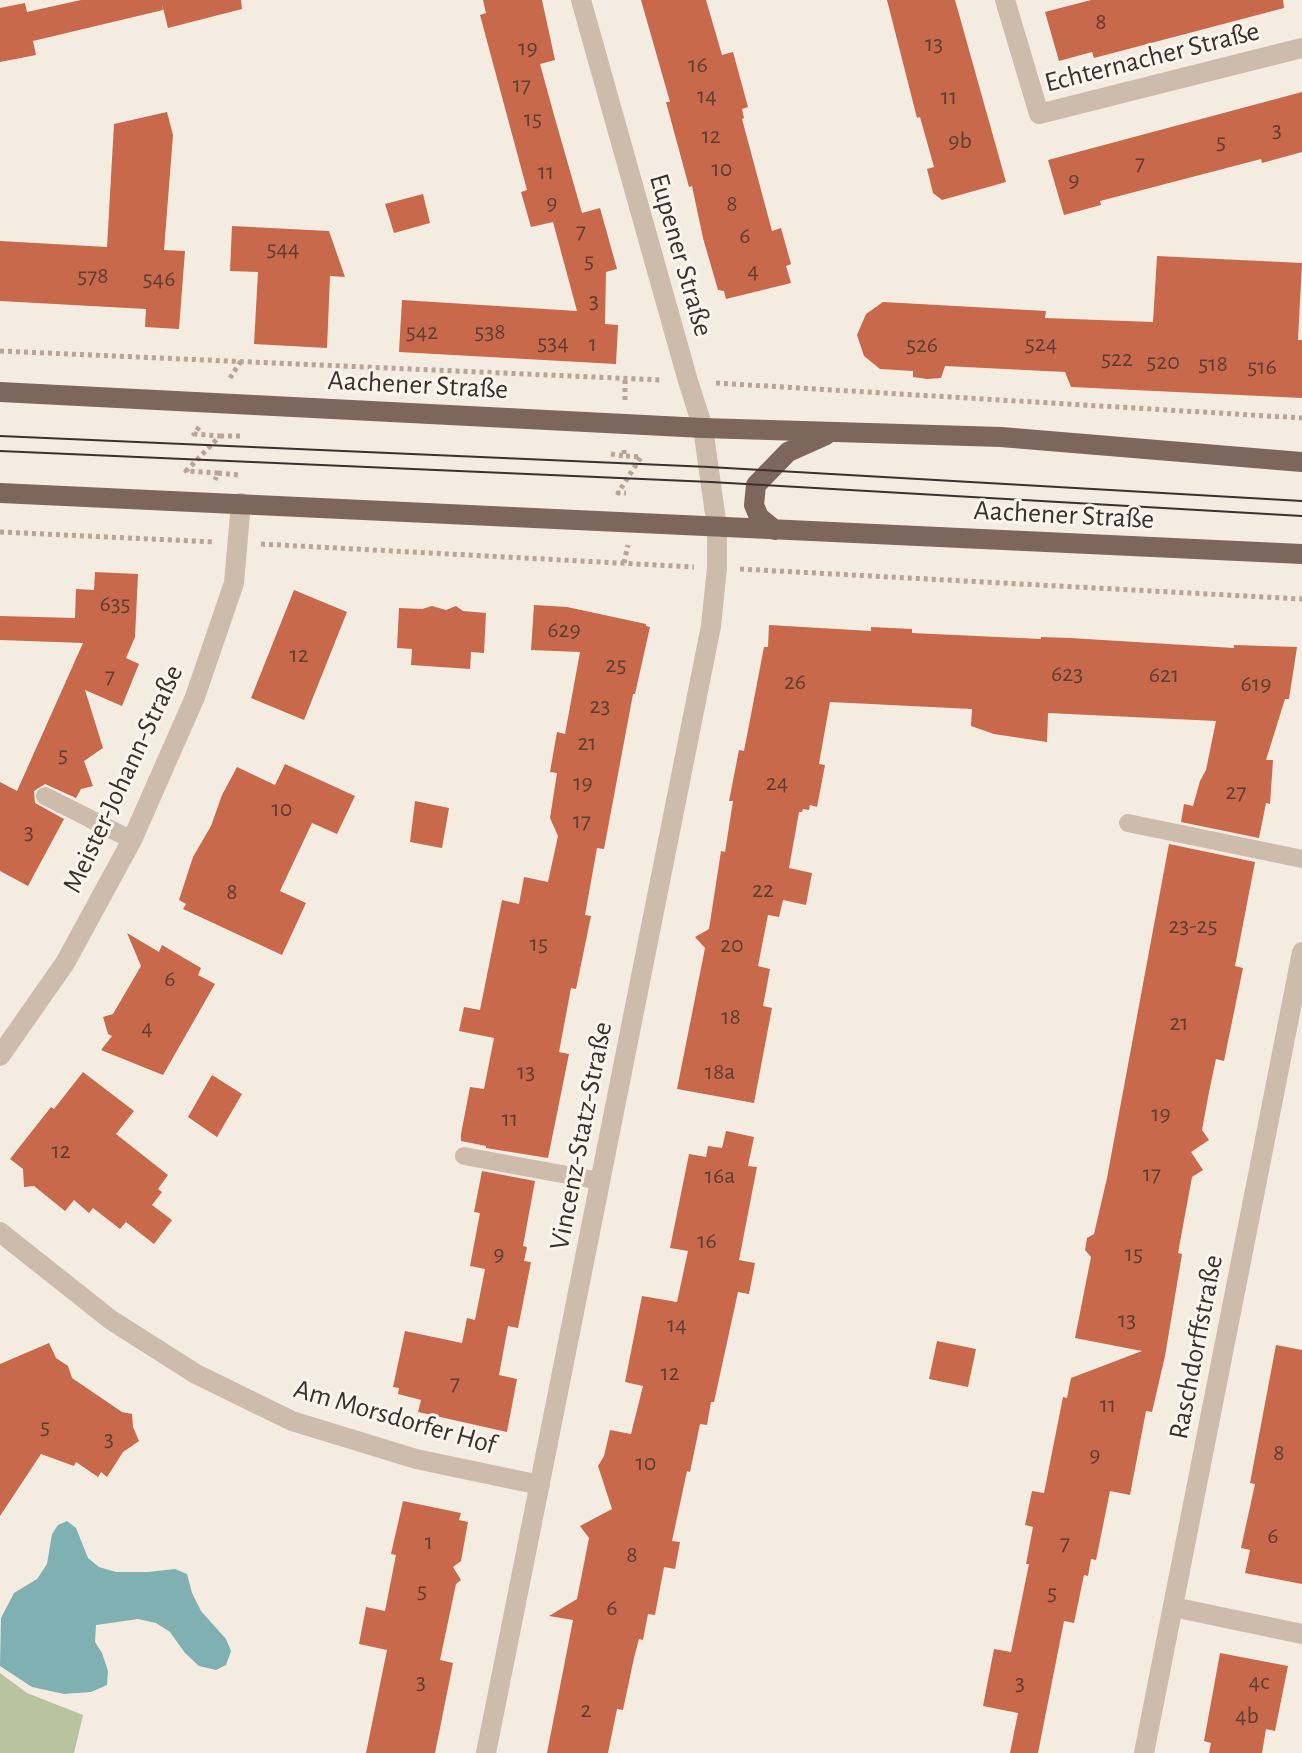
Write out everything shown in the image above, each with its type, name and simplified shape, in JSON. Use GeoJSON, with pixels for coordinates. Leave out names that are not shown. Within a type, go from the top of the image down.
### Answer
{"type":"FeatureCollection","features":[{"type":"Feature","properties":{"kind":"main road","name":"Aachener Straße"},"geometry":{"type":"LineString","coordinates":[[0,392],[703,428],[1001,437],[1302,462]]}},
{"type":"Feature","properties":{"kind":"main road","name":"Aachener Straße"},"geometry":{"type":"LineString","coordinates":[[775,530],[759,517],[754,505],[756,485],[788,452],[833,432]]}},
{"type":"Feature","properties":{"kind":"main road","name":"Aachener Straße"},"geometry":{"type":"LineString","coordinates":[[0,493],[1302,554]]}},
{"type":"Feature","properties":{"kind":"street","name":"Eupener Straße"},"geometry":{"type":"LineString","coordinates":[[581,0],[703,428],[717,528]]}},
{"type":"Feature","properties":{"kind":"street","name":"Echternacher Straße"},"geometry":{"type":"LineString","coordinates":[[1005,0],[1039,114],[1302,48]]}},
{"type":"Feature","properties":{"kind":"street","name":"Meister-Johann-Straße"},"geometry":{"type":"LineString","coordinates":[[1,1052],[65,963],[132,840],[195,697],[234,583],[241,503]]}},
{"type":"Feature","properties":{"kind":"street","name":"Vincenz-Statz-Straße"},"geometry":{"type":"LineString","coordinates":[[486,1753],[711,626],[717,568],[717,528]]}},
{"type":"Feature","properties":{"kind":"street","name":"Raschdorffstraße"},"geometry":{"type":"LineString","coordinates":[[1144,1753],[1302,952]]}},
{"type":"Feature","properties":{"kind":"street","name":"Am Morsdorfer Hof"},"geometry":{"type":"LineString","coordinates":[[0,1232],[111,1320],[196,1374],[292,1421],[416,1459],[540,1485]]}},
{"type":"Feature","properties":{"kind":"street"},"geometry":{"type":"LineString","coordinates":[[1173,1607],[1302,1634]]}},
{"type":"Feature","properties":{"kind":"lane"},"geometry":{"type":"LineString","coordinates":[[45,796],[132,840]]}},
{"type":"Feature","properties":{"kind":"lane"},"geometry":{"type":"LineString","coordinates":[[1128,823],[1302,859]]}},
{"type":"Feature","properties":{"kind":"lane"},"geometry":{"type":"LineString","coordinates":[[464,1156],[600,1181]]}},
{"type":"Feature","properties":{"kind":"path"},"geometry":{"type":"LineString","coordinates":[[0,351],[869,390],[1302,418]]}},
{"type":"Feature","properties":{"kind":"path"},"geometry":{"type":"LineString","coordinates":[[241,361],[194,434],[242,436]]}},
{"type":"Feature","properties":{"kind":"path"},"geometry":{"type":"LineString","coordinates":[[624,456],[625,379]]}},
{"type":"Feature","properties":{"kind":"path"},"geometry":{"type":"LineString","coordinates":[[220,436],[186,471],[238,475]]}},
{"type":"Feature","properties":{"kind":"path"},"geometry":{"type":"LineString","coordinates":[[611,454],[641,457],[618,493],[640,494],[624,563]]}},
{"type":"Feature","properties":{"kind":"path"},"geometry":{"type":"LineString","coordinates":[[192,541],[218,473]]}},
{"type":"Feature","properties":{"kind":"path"},"geometry":{"type":"LineString","coordinates":[[0,532],[1302,599]]}},
{"type":"Feature","properties":{"kind":"green space"},"geometry":{"type":"Polygon","coordinates":[[[0,1673],[27,1693],[83,1715],[74,1753],[0,1753],[0,1673]]]}},
{"type":"Feature","properties":{"kind":"water"},"geometry":{"type":"Polygon","coordinates":[[[67,1521],[76,1528],[88,1558],[99,1567],[116,1572],[175,1569],[187,1574],[201,1611],[226,1639],[231,1651],[226,1665],[216,1670],[199,1666],[170,1632],[156,1623],[138,1619],[96,1625],[95,1642],[108,1671],[107,1685],[91,1692],[64,1694],[32,1687],[0,1666],[1,1618],[14,1593],[37,1579],[47,1564],[52,1534],[58,1525],[67,1521]]]}},
{"type":"Feature","properties":{"kind":"building"},"geometry":{"type":"Polygon","coordinates":[[[81,0],[241,0],[242,9],[168,28],[162,4],[163,10],[33,41],[36,55],[0,62],[0,8],[25,3],[27,12],[81,0]]]}},
{"type":"Feature","properties":{"kind":"building"},"geometry":{"type":"Polygon","coordinates":[[[483,0],[542,0],[555,60],[540,64],[554,115],[582,213],[600,208],[617,269],[606,272],[605,324],[618,325],[616,364],[399,352],[402,300],[577,311],[553,222],[531,227],[521,192],[527,190],[480,15],[486,13],[483,0]]]}},
{"type":"Feature","properties":{"kind":"building"},"geometry":{"type":"Polygon","coordinates":[[[641,0],[706,0],[722,55],[733,52],[748,107],[742,109],[742,119],[772,231],[781,228],[791,264],[786,266],[791,283],[726,299],[724,291],[718,290],[641,0]]]}},
{"type":"Feature","properties":{"kind":"building"},"geometry":{"type":"Polygon","coordinates":[[[887,0],[955,0],[1006,182],[942,200],[933,193],[927,169],[934,167],[920,117],[917,118],[887,0]]]}},
{"type":"Feature","properties":{"kind":"building"},"geometry":{"type":"Polygon","coordinates":[[[1091,0],[1283,0],[1284,8],[1094,58],[1092,52],[1059,61],[1045,12],[1091,0]]]}},
{"type":"Feature","properties":{"kind":"building"},"geometry":{"type":"Polygon","coordinates":[[[1302,92],[1302,152],[1262,163],[1261,159],[1100,201],[1101,205],[1064,215],[1048,160],[1302,92]]]}},
{"type":"Feature","properties":{"kind":"building"},"geometry":{"type":"Polygon","coordinates":[[[167,112],[173,135],[164,250],[185,251],[179,329],[145,327],[146,309],[0,301],[0,241],[107,247],[114,124],[167,112]]]}},
{"type":"Feature","properties":{"kind":"building"},"geometry":{"type":"Polygon","coordinates":[[[423,194],[430,223],[394,233],[385,204],[423,194]]]}},
{"type":"Feature","properties":{"kind":"building"},"geometry":{"type":"Polygon","coordinates":[[[232,226],[329,231],[345,277],[330,276],[327,348],[254,344],[258,272],[230,271],[232,226]]]}},
{"type":"Feature","properties":{"kind":"building"},"geometry":{"type":"Polygon","coordinates":[[[1157,256],[1302,263],[1298,340],[1302,340],[1302,398],[1071,387],[1065,372],[945,366],[941,378],[927,379],[913,377],[913,371],[880,369],[864,356],[857,335],[866,314],[883,302],[1046,311],[1045,318],[1153,322],[1157,256]]]}},
{"type":"Feature","properties":{"kind":"building"},"geometry":{"type":"Polygon","coordinates":[[[95,572],[138,574],[135,637],[126,658],[139,664],[122,706],[85,690],[103,748],[84,761],[93,786],[81,789],[76,798],[45,784],[34,791],[35,803],[64,819],[28,886],[0,871],[0,782],[17,791],[83,643],[0,640],[0,616],[75,618],[76,589],[94,590],[95,572]]]}},
{"type":"Feature","properties":{"kind":"building"},"geometry":{"type":"Polygon","coordinates":[[[294,590],[347,612],[304,720],[251,698],[294,590]]]}},
{"type":"Feature","properties":{"kind":"building"},"geometry":{"type":"Polygon","coordinates":[[[534,605],[567,607],[650,627],[633,694],[604,849],[597,848],[585,915],[591,916],[576,989],[571,988],[559,1052],[569,1054],[548,1158],[461,1141],[470,1087],[484,1089],[494,1038],[459,1031],[464,1007],[480,1010],[502,900],[519,904],[524,877],[548,882],[558,836],[550,818],[557,773],[550,772],[557,732],[565,734],[580,652],[531,650],[534,605]]]}},
{"type":"Feature","properties":{"kind":"building"},"geometry":{"type":"Polygon","coordinates":[[[432,606],[446,610],[456,606],[463,611],[486,613],[484,653],[471,652],[470,669],[411,665],[412,649],[397,648],[399,608],[432,606]]]}},
{"type":"Feature","properties":{"kind":"building"},"geometry":{"type":"Polygon","coordinates":[[[769,625],[871,631],[871,627],[912,629],[912,633],[1234,648],[1234,645],[1297,647],[1289,699],[1285,699],[1266,760],[1273,760],[1270,804],[1266,803],[1259,838],[1181,822],[1184,804],[1193,806],[1206,770],[1216,721],[1048,713],[1047,742],[994,734],[971,726],[972,709],[830,702],[819,764],[825,765],[817,807],[810,805],[809,810],[799,812],[789,868],[812,873],[806,905],[783,900],[779,917],[768,915],[758,966],[770,969],[763,1006],[772,1008],[754,1103],[677,1089],[705,948],[695,937],[709,929],[721,851],[725,852],[733,801],[729,801],[739,750],[744,751],[764,647],[768,647],[769,625]]]}},
{"type":"Feature","properties":{"kind":"building"},"geometry":{"type":"Polygon","coordinates":[[[285,764],[355,796],[337,834],[312,823],[280,891],[306,903],[282,955],[183,909],[186,904],[179,900],[193,857],[211,826],[222,795],[237,767],[275,785],[285,764]]]}},
{"type":"Feature","properties":{"kind":"building"},"geometry":{"type":"Polygon","coordinates":[[[415,801],[449,808],[442,848],[410,842],[415,801]]]}},
{"type":"Feature","properties":{"kind":"building"},"geometry":{"type":"Polygon","coordinates":[[[1169,844],[1255,862],[1235,966],[1243,968],[1224,1061],[1216,1059],[1209,1092],[1202,1130],[1209,1140],[1191,1152],[1203,1170],[1192,1177],[1178,1253],[1182,1254],[1165,1356],[1152,1412],[1146,1411],[1130,1495],[1110,1491],[1096,1560],[1091,1559],[1088,1576],[1084,1575],[1074,1623],[1064,1621],[1038,1753],[1010,1753],[1018,1713],[983,1706],[994,1649],[1011,1652],[1029,1564],[1026,1564],[1033,1527],[1025,1525],[1032,1491],[1044,1493],[1063,1397],[1067,1398],[1071,1378],[1142,1351],[1075,1338],[1091,1257],[1085,1250],[1087,1238],[1094,1234],[1107,1178],[1169,844]]]}},
{"type":"Feature","properties":{"kind":"building"},"geometry":{"type":"Polygon","coordinates":[[[127,933],[159,952],[162,945],[201,968],[198,975],[215,984],[163,1075],[101,1050],[112,1036],[108,1034],[103,1017],[113,1014],[141,966],[127,933]]]}},
{"type":"Feature","properties":{"kind":"building"},"geometry":{"type":"Polygon","coordinates":[[[83,1072],[134,1111],[116,1134],[168,1175],[158,1189],[162,1192],[152,1205],[172,1220],[154,1244],[126,1222],[120,1229],[93,1208],[89,1213],[74,1200],[65,1211],[34,1186],[24,1187],[23,1169],[10,1159],[83,1072]]]}},
{"type":"Feature","properties":{"kind":"building"},"geometry":{"type":"Polygon","coordinates":[[[212,1075],[242,1094],[217,1137],[188,1117],[212,1075]]]}},
{"type":"Feature","properties":{"kind":"building"},"geometry":{"type":"Polygon","coordinates":[[[726,1131],[754,1137],[748,1166],[757,1167],[739,1260],[755,1263],[749,1294],[738,1292],[714,1402],[711,1402],[707,1425],[700,1424],[690,1472],[687,1471],[672,1541],[680,1542],[675,1569],[664,1567],[655,1615],[648,1614],[643,1640],[639,1639],[623,1710],[617,1709],[608,1753],[547,1753],[573,1620],[549,1616],[577,1599],[589,1538],[580,1526],[612,1509],[598,1466],[604,1456],[610,1430],[631,1434],[643,1386],[625,1382],[642,1296],[677,1302],[688,1251],[670,1248],[689,1154],[706,1157],[708,1146],[722,1148],[726,1131]]]}},
{"type":"Feature","properties":{"kind":"building"},"geometry":{"type":"Polygon","coordinates":[[[482,1171],[535,1181],[523,1246],[527,1247],[524,1261],[531,1262],[518,1328],[508,1326],[499,1375],[517,1379],[507,1432],[418,1412],[421,1400],[398,1394],[399,1388],[393,1387],[405,1331],[462,1343],[467,1318],[475,1320],[485,1269],[470,1266],[480,1213],[474,1212],[482,1171]]]}},
{"type":"Feature","properties":{"kind":"building"},"geometry":{"type":"Polygon","coordinates":[[[937,1341],[976,1349],[968,1387],[929,1379],[937,1341]]]}},
{"type":"Feature","properties":{"kind":"building"},"geometry":{"type":"Polygon","coordinates":[[[49,1343],[56,1358],[68,1366],[72,1378],[122,1412],[132,1414],[139,1441],[123,1452],[107,1477],[101,1472],[98,1477],[76,1462],[74,1466],[41,1454],[0,1516],[0,1364],[49,1343]]]}},
{"type":"Feature","properties":{"kind":"building"},"geometry":{"type":"Polygon","coordinates":[[[1276,1345],[1302,1350],[1302,1584],[1245,1573],[1250,1550],[1241,1548],[1255,1484],[1250,1483],[1276,1345]]]}},
{"type":"Feature","properties":{"kind":"building"},"geometry":{"type":"Polygon","coordinates":[[[403,1501],[461,1513],[459,1520],[468,1522],[461,1561],[453,1567],[461,1580],[456,1584],[440,1660],[453,1663],[435,1753],[366,1753],[387,1650],[359,1644],[366,1607],[385,1611],[396,1555],[391,1554],[403,1501]]]}},
{"type":"Feature","properties":{"kind":"building"},"geometry":{"type":"Polygon","coordinates":[[[1220,1653],[1288,1666],[1275,1731],[1266,1729],[1262,1753],[1209,1753],[1211,1743],[1204,1741],[1220,1653]]]}},
{"type":"Feature","properties":{"kind":"tram line"},"geometry":{"type":"LineString","coordinates":[[0,436],[709,467],[1302,501]]}},
{"type":"Feature","properties":{"kind":"tram line"},"geometry":{"type":"LineString","coordinates":[[0,451],[711,482],[1302,516]]}}]}
